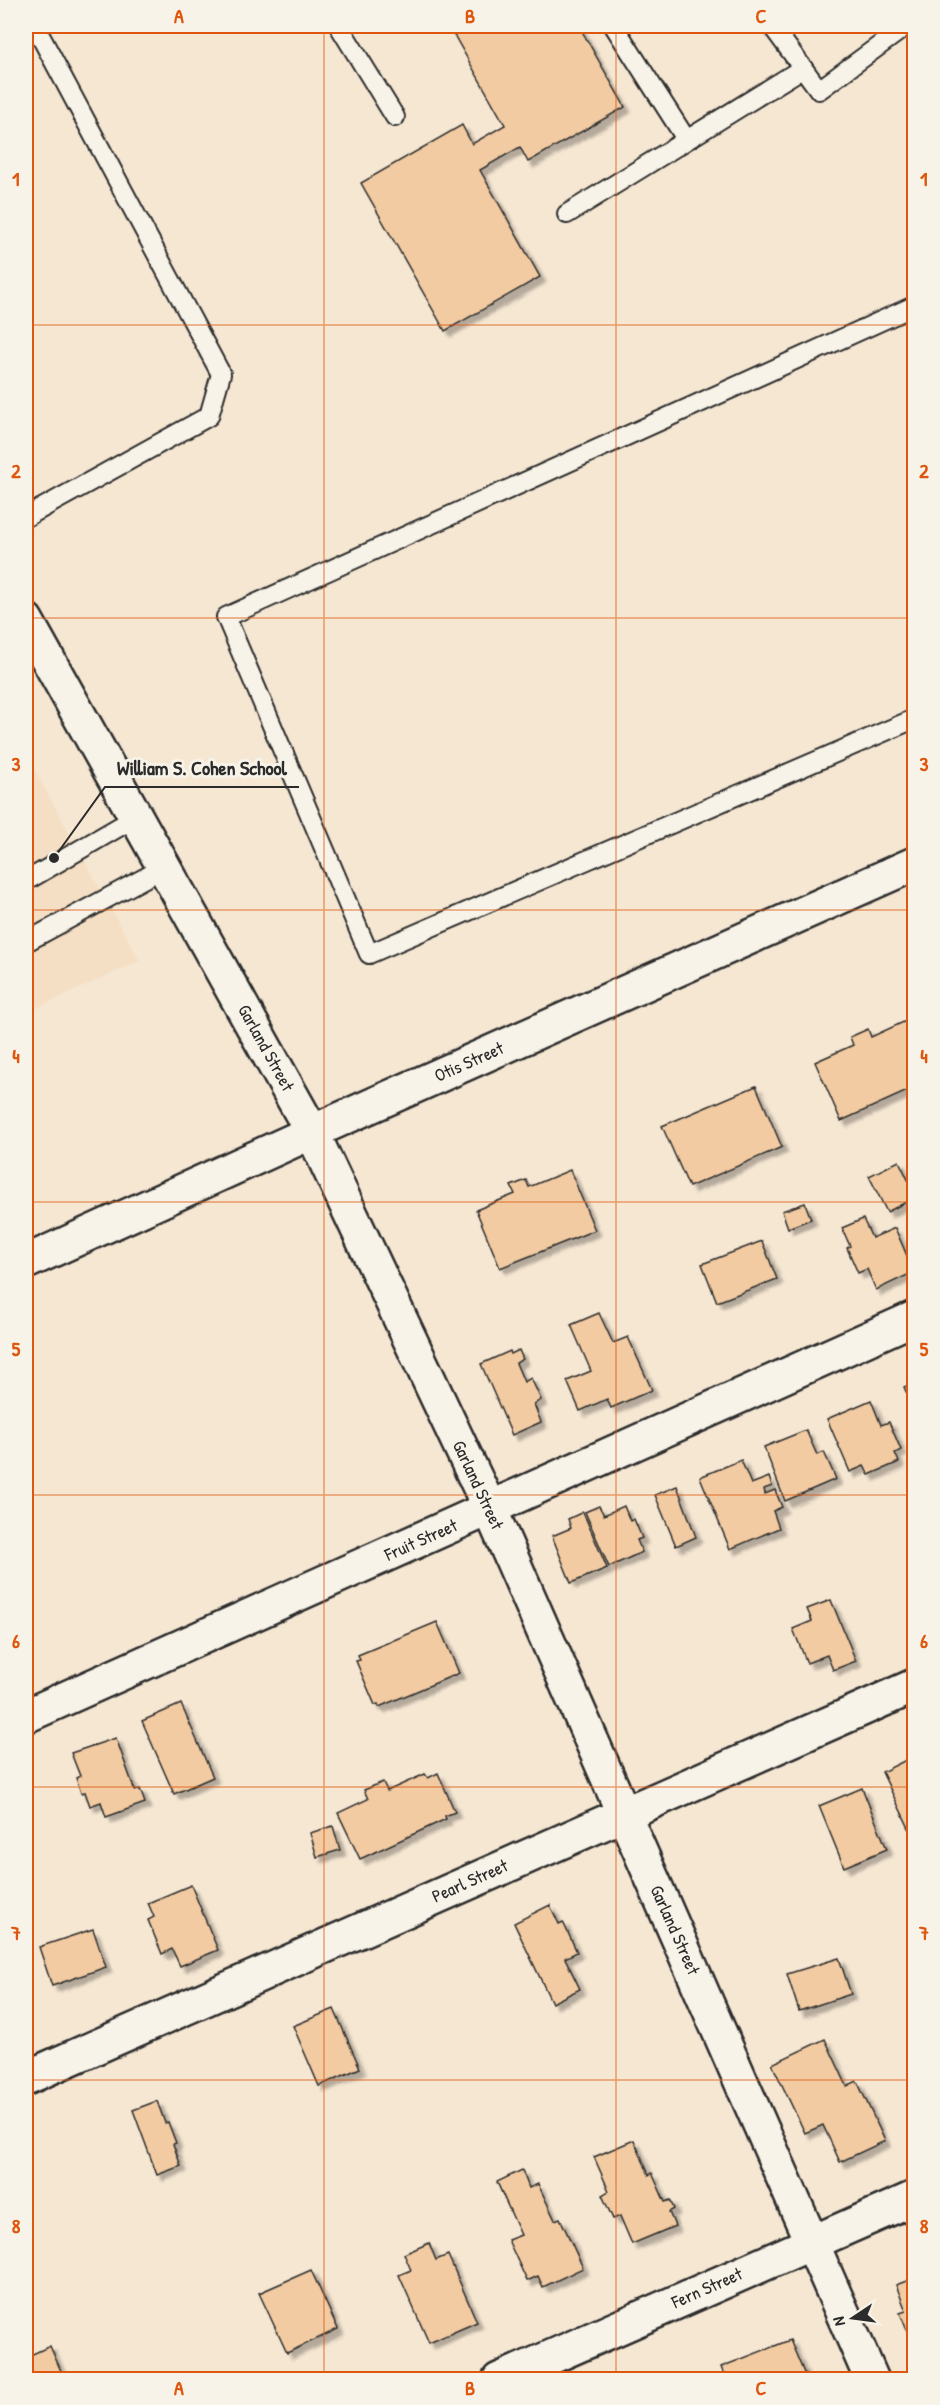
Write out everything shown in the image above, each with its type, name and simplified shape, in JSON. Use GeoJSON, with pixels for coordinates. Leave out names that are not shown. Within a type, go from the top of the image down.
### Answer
{"type":"FeatureCollection","features":[{"type":"Feature","properties":{"kind":"street","name":"Garland Street"},"geometry":{"type":"LineString","coordinates":[[26,620],[312,1131],[490,1509],[810,2242],[873,2379]]}},
{"type":"Feature","properties":{"kind":"street","name":"Otis Street"},"geometry":{"type":"LineString","coordinates":[[26,1262],[312,1131],[915,864]]}},
{"type":"Feature","properties":{"kind":"street","name":"Fruit Street"},"geometry":{"type":"LineString","coordinates":[[26,1716],[915,1318]]}},
{"type":"Feature","properties":{"kind":"street","name":"Pearl Street"},"geometry":{"type":"LineString","coordinates":[[26,2078],[915,1686]]}},
{"type":"Feature","properties":{"kind":"street","name":"Fern Street"},"geometry":{"type":"LineString","coordinates":[[499,2379],[915,2198]]}},
{"type":"Feature","properties":{"kind":"lane"},"geometry":{"type":"LineString","coordinates":[[26,517],[209,416],[221,374],[35,26]]}},
{"type":"Feature","properties":{"kind":"lane"},"geometry":{"type":"LineString","coordinates":[[339,26],[395,117]]}},
{"type":"Feature","properties":{"kind":"lane"},"geometry":{"type":"LineString","coordinates":[[614,26],[686,139]]}},
{"type":"Feature","properties":{"kind":"lane"},"geometry":{"type":"LineString","coordinates":[[772,26],[819,90],[906,26]]}},
{"type":"Feature","properties":{"kind":"lane"},"geometry":{"type":"LineString","coordinates":[[567,214],[803,68]]}},
{"type":"Feature","properties":{"kind":"lane"},"geometry":{"type":"LineString","coordinates":[[915,306],[226,617],[369,954],[915,719]]}},
{"type":"Feature","properties":{"kind":"lane"},"geometry":{"type":"LineString","coordinates":[[26,881],[136,817]]}},
{"type":"Feature","properties":{"kind":"lane"},"geometry":{"type":"LineString","coordinates":[[26,942],[165,867]]}},
{"type":"Feature","properties":{"kind":"shaded area"},"geometry":{"type":"Polygon","coordinates":[[[26,754],[140,961],[26,1013],[26,754]]]}},
{"type":"Feature","properties":{"kind":"building"},"geometry":{"type":"Polygon","coordinates":[[[449,26],[579,26],[625,107],[528,162],[520,147],[480,170],[540,277],[445,331],[361,183],[462,125],[472,144],[505,125],[449,26]]]}},
{"type":"Feature","properties":{"kind":"building"},"geometry":{"type":"Polygon","coordinates":[[[910,1019],[914,1030],[914,1088],[841,1121],[815,1062],[853,1045],[850,1037],[868,1029],[871,1037],[910,1019]]]}},
{"type":"Feature","properties":{"kind":"building"},"geometry":{"type":"Polygon","coordinates":[[[756,1086],[782,1147],[689,1187],[662,1126],[756,1086]]]}},
{"type":"Feature","properties":{"kind":"building"},"geometry":{"type":"Polygon","coordinates":[[[899,1161],[914,1192],[914,1198],[887,1212],[869,1176],[899,1161]]]}},
{"type":"Feature","properties":{"kind":"building"},"geometry":{"type":"Polygon","coordinates":[[[570,1170],[595,1230],[500,1268],[476,1210],[515,1194],[511,1186],[526,1180],[529,1187],[570,1170]]]}},
{"type":"Feature","properties":{"kind":"building"},"geometry":{"type":"Polygon","coordinates":[[[805,1203],[811,1219],[788,1228],[782,1211],[805,1203]]]}},
{"type":"Feature","properties":{"kind":"building"},"geometry":{"type":"Polygon","coordinates":[[[863,1219],[872,1238],[895,1228],[914,1272],[876,1290],[867,1269],[858,1273],[847,1248],[850,1246],[842,1228],[863,1219]]]}},
{"type":"Feature","properties":{"kind":"building"},"geometry":{"type":"Polygon","coordinates":[[[762,1241],[777,1279],[717,1302],[702,1264],[762,1241]]]}},
{"type":"Feature","properties":{"kind":"building"},"geometry":{"type":"Polygon","coordinates":[[[599,1313],[613,1343],[628,1337],[652,1390],[611,1408],[607,1399],[580,1411],[567,1381],[591,1371],[571,1325],[599,1313]]]}},
{"type":"Feature","properties":{"kind":"building"},"geometry":{"type":"Polygon","coordinates":[[[519,1350],[523,1359],[516,1363],[524,1382],[531,1378],[541,1400],[534,1404],[541,1422],[512,1435],[481,1364],[510,1351],[511,1354],[519,1350]]]}},
{"type":"Feature","properties":{"kind":"building"},"geometry":{"type":"Polygon","coordinates":[[[914,1382],[914,1409],[904,1387],[914,1382]]]}},
{"type":"Feature","properties":{"kind":"building"},"geometry":{"type":"Polygon","coordinates":[[[871,1400],[881,1425],[889,1422],[901,1450],[895,1453],[899,1462],[869,1475],[864,1466],[850,1472],[827,1419],[871,1400]]]}},
{"type":"Feature","properties":{"kind":"building"},"geometry":{"type":"Polygon","coordinates":[[[806,1430],[817,1455],[824,1452],[836,1479],[785,1501],[764,1447],[806,1430]]]}},
{"type":"Feature","properties":{"kind":"building"},"geometry":{"type":"Polygon","coordinates":[[[741,1460],[751,1484],[769,1477],[772,1486],[764,1489],[765,1494],[775,1490],[782,1507],[773,1511],[779,1528],[730,1549],[700,1477],[741,1460]]]}},
{"type":"Feature","properties":{"kind":"building"},"geometry":{"type":"Polygon","coordinates":[[[677,1486],[696,1537],[676,1546],[655,1495],[677,1486]]]}},
{"type":"Feature","properties":{"kind":"building"},"geometry":{"type":"Polygon","coordinates":[[[599,1506],[604,1515],[624,1506],[630,1521],[634,1519],[642,1538],[637,1540],[642,1552],[609,1567],[585,1512],[599,1506]]]}},
{"type":"Feature","properties":{"kind":"building"},"geometry":{"type":"Polygon","coordinates":[[[583,1512],[607,1568],[571,1583],[552,1536],[571,1528],[568,1519],[583,1512]]]}},
{"type":"Feature","properties":{"kind":"building"},"geometry":{"type":"Polygon","coordinates":[[[831,1600],[856,1661],[833,1670],[827,1655],[807,1663],[793,1629],[812,1621],[807,1609],[831,1600]]]}},
{"type":"Feature","properties":{"kind":"building"},"geometry":{"type":"Polygon","coordinates":[[[437,1622],[459,1673],[379,1707],[378,1704],[375,1705],[356,1661],[360,1660],[358,1655],[437,1622]]]}},
{"type":"Feature","properties":{"kind":"building"},"geometry":{"type":"Polygon","coordinates":[[[181,1704],[213,1777],[174,1794],[142,1721],[181,1704]]]}},
{"type":"Feature","properties":{"kind":"building"},"geometry":{"type":"Polygon","coordinates":[[[116,1738],[135,1791],[140,1789],[145,1803],[106,1817],[101,1802],[90,1806],[85,1792],[81,1793],[76,1778],[80,1776],[71,1753],[116,1738]]]}},
{"type":"Feature","properties":{"kind":"building"},"geometry":{"type":"Polygon","coordinates":[[[914,1756],[914,1831],[911,1832],[882,1772],[914,1756]]]}},
{"type":"Feature","properties":{"kind":"building"},"geometry":{"type":"Polygon","coordinates":[[[438,1773],[455,1812],[445,1816],[446,1819],[360,1859],[338,1813],[368,1799],[364,1790],[383,1782],[387,1791],[425,1774],[428,1778],[438,1773]]]}},
{"type":"Feature","properties":{"kind":"building"},"geometry":{"type":"Polygon","coordinates":[[[862,1788],[887,1849],[844,1867],[819,1806],[862,1788]]]}},
{"type":"Feature","properties":{"kind":"building"},"geometry":{"type":"Polygon","coordinates":[[[333,1826],[340,1850],[317,1857],[310,1833],[333,1826]]]}},
{"type":"Feature","properties":{"kind":"building"},"geometry":{"type":"Polygon","coordinates":[[[191,1885],[218,1950],[180,1966],[172,1949],[162,1954],[148,1920],[154,1917],[148,1903],[191,1885]]]}},
{"type":"Feature","properties":{"kind":"building"},"geometry":{"type":"Polygon","coordinates":[[[550,1905],[559,1924],[563,1922],[577,1952],[565,1958],[580,1989],[552,2003],[514,1923],[550,1905]]]}},
{"type":"Feature","properties":{"kind":"building"},"geometry":{"type":"Polygon","coordinates":[[[93,1929],[106,1967],[52,1986],[39,1947],[93,1929]]]}},
{"type":"Feature","properties":{"kind":"building"},"geometry":{"type":"Polygon","coordinates":[[[839,1958],[851,1994],[799,2011],[787,1974],[839,1958]]]}},
{"type":"Feature","properties":{"kind":"building"},"geometry":{"type":"Polygon","coordinates":[[[334,2009],[360,2068],[319,2086],[293,2026],[334,2009]]]}},
{"type":"Feature","properties":{"kind":"building"},"geometry":{"type":"Polygon","coordinates":[[[825,2039],[847,2086],[857,2081],[885,2141],[840,2162],[823,2125],[805,2133],[772,2064],[825,2039]]]}},
{"type":"Feature","properties":{"kind":"building"},"geometry":{"type":"Polygon","coordinates":[[[157,2101],[176,2143],[173,2144],[181,2166],[157,2175],[133,2110],[157,2101]]]}},
{"type":"Feature","properties":{"kind":"building"},"geometry":{"type":"Polygon","coordinates":[[[634,2140],[649,2175],[652,2173],[665,2202],[670,2200],[674,2209],[669,2212],[675,2226],[632,2244],[620,2216],[613,2219],[602,2195],[609,2191],[594,2157],[634,2140]]]}},
{"type":"Feature","properties":{"kind":"building"},"geometry":{"type":"Polygon","coordinates":[[[522,2170],[529,2188],[538,2184],[555,2220],[560,2218],[583,2268],[543,2287],[538,2276],[527,2281],[508,2240],[521,2235],[497,2182],[522,2170]]]}},
{"type":"Feature","properties":{"kind":"building"},"geometry":{"type":"Polygon","coordinates":[[[429,2243],[436,2260],[448,2255],[477,2322],[429,2343],[399,2275],[411,2270],[404,2254],[429,2243]]]}},
{"type":"Feature","properties":{"kind":"building"},"geometry":{"type":"Polygon","coordinates":[[[311,2270],[338,2329],[287,2353],[259,2293],[311,2270]]]}},
{"type":"Feature","properties":{"kind":"building"},"geometry":{"type":"Polygon","coordinates":[[[914,2278],[914,2348],[900,2313],[906,2311],[896,2285],[914,2278]]]}},
{"type":"Feature","properties":{"kind":"building"},"geometry":{"type":"Polygon","coordinates":[[[790,2340],[807,2380],[726,2380],[721,2367],[790,2340]]]}},
{"type":"Feature","properties":{"kind":"building"},"geometry":{"type":"Polygon","coordinates":[[[50,2346],[65,2380],[26,2380],[26,2357],[50,2346]]]}},
{"type":"Feature","properties":{"kind":"place","name":"William S. Cohen School"},"geometry":{"type":"Point","coordinates":[54,858]}}]}
